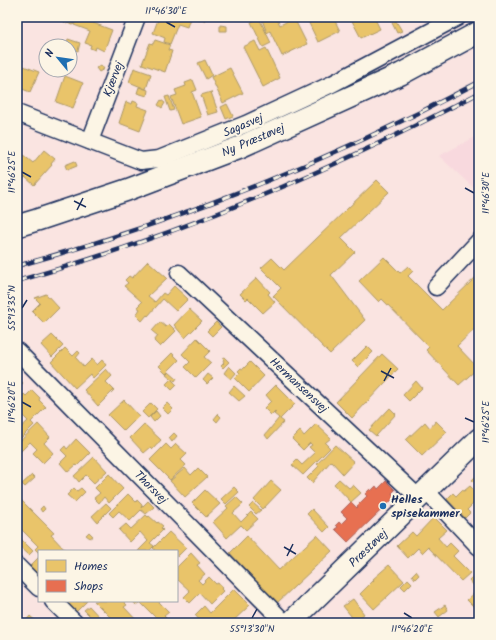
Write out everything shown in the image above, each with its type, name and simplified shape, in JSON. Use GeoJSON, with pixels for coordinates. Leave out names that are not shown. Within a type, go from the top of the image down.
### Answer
{"type":"FeatureCollection","features":[{"type":"Feature","properties":{"kind":"street","name":"Kjærvej"},"geometry":{"type":"LineString","coordinates":[[90,141],[137,17]]}},
{"type":"Feature","properties":{"kind":"street","name":"Sagasvej"},"geometry":{"type":"LineString","coordinates":[[17,114],[141,161],[159,159],[246,124],[332,84],[458,17]]}},
{"type":"Feature","properties":{"kind":"street","name":"Ny Præstøvej"},"geometry":{"type":"LineString","coordinates":[[17,226],[126,190],[240,147],[401,74],[479,32]]}},
{"type":"Feature","properties":{"kind":"street"},"geometry":{"type":"LineString","coordinates":[[436,286],[479,241]]}},
{"type":"Feature","properties":{"kind":"street","name":"Hermansensvej"},"geometry":{"type":"LineString","coordinates":[[179,273],[423,494],[479,547]]}},
{"type":"Feature","properties":{"kind":"street","name":"Thorsvej"},"geometry":{"type":"LineString","coordinates":[[17,351],[284,623]]}},
{"type":"Feature","properties":{"kind":"street","name":"Præstøvej"},"geometry":{"type":"LineString","coordinates":[[290,623],[479,439]]}},
{"type":"Feature","properties":{"kind":"street"},"geometry":{"type":"LineString","coordinates":[[17,566],[38,587]]}},
{"type":"Feature","properties":{"kind":"street"},"geometry":{"type":"LineString","coordinates":[[54,602],[75,623]]}},
{"type":"Feature","properties":{"kind":"shaded area"},"geometry":{"type":"Polygon","coordinates":[[[479,135],[479,193],[439,156],[479,135]]]}},
{"type":"Feature","properties":{"kind":"building: Homes"},"geometry":{"type":"Polygon","coordinates":[[[66,17],[76,18],[73,25],[64,22],[66,17]]]}},
{"type":"Feature","properties":{"kind":"building: Homes"},"geometry":{"type":"Polygon","coordinates":[[[77,17],[112,30],[104,51],[96,47],[95,50],[90,48],[91,45],[85,43],[90,31],[74,25],[77,17]]]}},
{"type":"Feature","properties":{"kind":"building: Homes"},"geometry":{"type":"Polygon","coordinates":[[[95,17],[116,17],[115,22],[106,18],[105,21],[95,17]]]}},
{"type":"Feature","properties":{"kind":"building: Homes"},"geometry":{"type":"Polygon","coordinates":[[[159,17],[190,18],[187,27],[178,24],[170,44],[164,42],[165,38],[153,33],[159,17]]]}},
{"type":"Feature","properties":{"kind":"building: Homes"},"geometry":{"type":"Polygon","coordinates":[[[193,17],[206,17],[204,21],[193,17]]]}},
{"type":"Feature","properties":{"kind":"building: Homes"},"geometry":{"type":"Polygon","coordinates":[[[261,17],[276,17],[280,25],[294,18],[307,44],[282,56],[270,31],[267,33],[261,17]]]}},
{"type":"Feature","properties":{"kind":"building: Homes"},"geometry":{"type":"Polygon","coordinates":[[[306,17],[333,17],[340,31],[318,42],[306,17]]]}},
{"type":"Feature","properties":{"kind":"building: Homes"},"geometry":{"type":"Polygon","coordinates":[[[350,17],[374,17],[380,29],[361,38],[350,17]]]}},
{"type":"Feature","properties":{"kind":"building: Homes"},"geometry":{"type":"Polygon","coordinates":[[[259,18],[271,43],[263,47],[251,22],[259,18]]]}},
{"type":"Feature","properties":{"kind":"building: Homes"},"geometry":{"type":"Polygon","coordinates":[[[396,21],[402,31],[397,33],[392,23],[396,21]]]}},
{"type":"Feature","properties":{"kind":"building: Homes"},"geometry":{"type":"Polygon","coordinates":[[[220,25],[227,26],[227,31],[220,31],[220,25]]]}},
{"type":"Feature","properties":{"kind":"building: Homes"},"geometry":{"type":"Polygon","coordinates":[[[155,40],[170,45],[168,50],[172,51],[165,72],[142,64],[150,43],[153,44],[155,40]]]}},
{"type":"Feature","properties":{"kind":"building: Homes"},"geometry":{"type":"Polygon","coordinates":[[[255,41],[260,51],[266,48],[280,78],[263,87],[243,47],[255,41]]]}},
{"type":"Feature","properties":{"kind":"building: Homes"},"geometry":{"type":"Polygon","coordinates":[[[17,53],[20,54],[18,58],[23,60],[21,65],[38,72],[38,74],[30,92],[17,87],[17,53]]]}},
{"type":"Feature","properties":{"kind":"building: Homes"},"geometry":{"type":"Polygon","coordinates":[[[205,60],[212,75],[206,79],[198,63],[205,60]]]}},
{"type":"Feature","properties":{"kind":"building: Homes"},"geometry":{"type":"Polygon","coordinates":[[[101,65],[104,69],[99,72],[96,68],[101,65]]]}},
{"type":"Feature","properties":{"kind":"building: Homes"},"geometry":{"type":"Polygon","coordinates":[[[134,68],[151,74],[146,89],[129,82],[134,68]]]}},
{"type":"Feature","properties":{"kind":"building: Homes"},"geometry":{"type":"Polygon","coordinates":[[[230,68],[243,93],[223,103],[211,77],[230,68]]]}},
{"type":"Feature","properties":{"kind":"building: Homes"},"geometry":{"type":"Polygon","coordinates":[[[64,78],[70,78],[83,83],[73,108],[56,102],[64,78]]]}},
{"type":"Feature","properties":{"kind":"building: Homes"},"geometry":{"type":"Polygon","coordinates":[[[193,80],[197,90],[192,92],[201,117],[181,124],[171,97],[177,95],[175,90],[186,86],[185,83],[193,80]]]}},
{"type":"Feature","properties":{"kind":"building: Homes"},"geometry":{"type":"Polygon","coordinates":[[[139,87],[148,90],[147,96],[137,93],[139,87]]]}},
{"type":"Feature","properties":{"kind":"building: Homes"},"geometry":{"type":"Polygon","coordinates":[[[211,92],[218,112],[208,115],[201,95],[211,92]]]}},
{"type":"Feature","properties":{"kind":"building: Homes"},"geometry":{"type":"Polygon","coordinates":[[[169,96],[174,110],[170,111],[165,97],[169,96]]]}},
{"type":"Feature","properties":{"kind":"building: Homes"},"geometry":{"type":"Polygon","coordinates":[[[161,100],[165,103],[162,108],[158,105],[161,100]]]}},
{"type":"Feature","properties":{"kind":"building: Homes"},"geometry":{"type":"Polygon","coordinates":[[[133,101],[138,103],[137,106],[148,110],[140,131],[119,123],[126,102],[132,104],[133,101]]]}},
{"type":"Feature","properties":{"kind":"building: Homes"},"geometry":{"type":"Polygon","coordinates":[[[227,104],[233,116],[226,119],[221,107],[227,104]]]}},
{"type":"Feature","properties":{"kind":"building: Homes"},"geometry":{"type":"Polygon","coordinates":[[[44,150],[55,159],[51,164],[52,165],[34,185],[25,177],[22,181],[17,177],[17,158],[22,154],[33,163],[44,150]]]}},
{"type":"Feature","properties":{"kind":"building: Homes"},"geometry":{"type":"Polygon","coordinates":[[[75,161],[77,166],[67,170],[65,165],[75,161]]]}},
{"type":"Feature","properties":{"kind":"building: Homes"},"geometry":{"type":"Polygon","coordinates":[[[377,180],[389,192],[341,238],[355,252],[331,275],[365,320],[330,354],[273,296],[281,288],[261,268],[272,258],[284,270],[377,180]]]}},
{"type":"Feature","properties":{"kind":"building: Homes"},"geometry":{"type":"Polygon","coordinates":[[[384,257],[400,273],[408,266],[413,271],[408,276],[442,310],[478,275],[479,276],[479,325],[457,346],[478,368],[459,385],[426,350],[429,347],[382,299],[379,302],[359,281],[384,257]]]}},
{"type":"Feature","properties":{"kind":"building: Homes"},"geometry":{"type":"Polygon","coordinates":[[[148,261],[167,278],[148,296],[155,302],[163,293],[166,295],[174,286],[188,299],[176,311],[163,299],[142,321],[136,315],[140,309],[137,307],[142,302],[124,286],[128,283],[125,280],[129,276],[132,278],[148,261]]]}},
{"type":"Feature","properties":{"kind":"building: Homes"},"geometry":{"type":"Polygon","coordinates":[[[257,278],[270,292],[268,294],[275,302],[263,313],[248,298],[246,300],[240,294],[257,278]]]}},
{"type":"Feature","properties":{"kind":"building: Homes"},"geometry":{"type":"Polygon","coordinates":[[[46,294],[59,308],[44,323],[32,311],[40,303],[35,298],[46,294]]]}},
{"type":"Feature","properties":{"kind":"building: Homes"},"geometry":{"type":"Polygon","coordinates":[[[189,309],[202,321],[185,338],[174,325],[189,309]]]}},
{"type":"Feature","properties":{"kind":"building: Homes"},"geometry":{"type":"Polygon","coordinates":[[[160,322],[166,327],[169,324],[176,331],[160,347],[154,341],[158,336],[152,331],[160,322]]]}},
{"type":"Feature","properties":{"kind":"building: Homes"},"geometry":{"type":"Polygon","coordinates":[[[216,322],[221,327],[212,336],[207,331],[216,322]]]}},
{"type":"Feature","properties":{"kind":"building: Homes"},"geometry":{"type":"Polygon","coordinates":[[[52,335],[63,346],[52,357],[41,345],[52,335]]]}},
{"type":"Feature","properties":{"kind":"building: Homes"},"geometry":{"type":"Polygon","coordinates":[[[197,338],[210,351],[204,357],[211,363],[196,378],[185,367],[190,362],[182,354],[197,338]]]}},
{"type":"Feature","properties":{"kind":"building: Homes"},"geometry":{"type":"Polygon","coordinates":[[[367,346],[373,352],[358,367],[352,361],[367,346]]]}},
{"type":"Feature","properties":{"kind":"building: Homes"},"geometry":{"type":"Polygon","coordinates":[[[65,348],[73,356],[78,351],[80,353],[76,358],[84,367],[92,359],[97,365],[102,360],[106,365],[93,378],[90,374],[75,388],[51,362],[65,348]]]}},
{"type":"Feature","properties":{"kind":"building: Homes"},"geometry":{"type":"Polygon","coordinates":[[[172,353],[179,360],[166,373],[159,366],[172,353]]]}},
{"type":"Feature","properties":{"kind":"building: Homes"},"geometry":{"type":"Polygon","coordinates":[[[382,354],[398,369],[352,418],[336,402],[382,354]]]}},
{"type":"Feature","properties":{"kind":"building: Homes"},"geometry":{"type":"Polygon","coordinates":[[[224,357],[229,362],[223,368],[221,366],[224,363],[222,358],[224,357]]]}},
{"type":"Feature","properties":{"kind":"building: Homes"},"geometry":{"type":"Polygon","coordinates":[[[250,362],[264,376],[249,392],[235,378],[240,373],[238,371],[241,368],[243,369],[250,362]]]}},
{"type":"Feature","properties":{"kind":"building: Homes"},"geometry":{"type":"Polygon","coordinates":[[[229,366],[236,373],[231,379],[224,373],[229,366]]]}},
{"type":"Feature","properties":{"kind":"building: Homes"},"geometry":{"type":"Polygon","coordinates":[[[106,369],[112,376],[106,382],[114,390],[98,406],[84,390],[106,369]]]}},
{"type":"Feature","properties":{"kind":"building: Homes"},"geometry":{"type":"Polygon","coordinates":[[[169,371],[177,378],[175,381],[166,374],[169,371]]]}},
{"type":"Feature","properties":{"kind":"building: Homes"},"geometry":{"type":"Polygon","coordinates":[[[208,374],[213,378],[207,384],[203,380],[208,374]]]}},
{"type":"Feature","properties":{"kind":"building: Homes"},"geometry":{"type":"Polygon","coordinates":[[[17,377],[23,383],[17,389],[17,377]]]}},
{"type":"Feature","properties":{"kind":"building: Homes"},"geometry":{"type":"Polygon","coordinates":[[[171,379],[177,385],[172,390],[166,384],[171,379]]]}},
{"type":"Feature","properties":{"kind":"building: Homes"},"geometry":{"type":"Polygon","coordinates":[[[416,381],[422,388],[409,401],[403,395],[416,381]]]}},
{"type":"Feature","properties":{"kind":"building: Homes"},"geometry":{"type":"Polygon","coordinates":[[[276,385],[295,404],[280,419],[284,422],[268,439],[265,435],[279,418],[274,414],[276,412],[275,411],[271,415],[264,408],[271,401],[266,395],[276,385]]]}},
{"type":"Feature","properties":{"kind":"building: Homes"},"geometry":{"type":"Polygon","coordinates":[[[234,386],[245,396],[239,401],[229,392],[234,386]]]}},
{"type":"Feature","properties":{"kind":"building: Homes"},"geometry":{"type":"Polygon","coordinates":[[[32,390],[46,407],[31,422],[34,425],[17,442],[17,431],[28,421],[17,410],[17,405],[20,402],[18,400],[24,394],[26,396],[32,390]]]}},
{"type":"Feature","properties":{"kind":"building: Homes"},"geometry":{"type":"Polygon","coordinates":[[[124,400],[139,416],[124,431],[108,415],[124,400]]]}},
{"type":"Feature","properties":{"kind":"building: Homes"},"geometry":{"type":"Polygon","coordinates":[[[151,403],[157,409],[148,418],[142,412],[151,403]]]}},
{"type":"Feature","properties":{"kind":"building: Homes"},"geometry":{"type":"Polygon","coordinates":[[[167,403],[173,409],[168,414],[162,408],[167,403]]]}},
{"type":"Feature","properties":{"kind":"building: Homes"},"geometry":{"type":"Polygon","coordinates":[[[390,408],[396,414],[376,436],[369,430],[390,408]]]}},
{"type":"Feature","properties":{"kind":"building: Homes"},"geometry":{"type":"Polygon","coordinates":[[[156,411],[160,416],[154,422],[150,417],[156,411]]]}},
{"type":"Feature","properties":{"kind":"building: Homes"},"geometry":{"type":"Polygon","coordinates":[[[218,414],[221,417],[217,422],[214,419],[218,414]]]}},
{"type":"Feature","properties":{"kind":"building: Homes"},"geometry":{"type":"Polygon","coordinates":[[[436,421],[447,432],[422,456],[406,440],[425,422],[430,428],[436,421]]]}},
{"type":"Feature","properties":{"kind":"building: Homes"},"geometry":{"type":"Polygon","coordinates":[[[38,424],[50,437],[44,443],[53,453],[43,463],[33,453],[37,449],[30,442],[17,455],[17,444],[38,424]]]}},
{"type":"Feature","properties":{"kind":"building: Homes"},"geometry":{"type":"Polygon","coordinates":[[[144,424],[161,440],[153,449],[151,447],[144,453],[130,438],[144,424]]]}},
{"type":"Feature","properties":{"kind":"building: Homes"},"geometry":{"type":"Polygon","coordinates":[[[316,424],[331,438],[325,443],[330,448],[303,475],[292,465],[297,460],[302,465],[315,453],[309,447],[312,445],[310,443],[303,450],[292,439],[300,431],[304,436],[316,424]]]}},
{"type":"Feature","properties":{"kind":"building: Homes"},"geometry":{"type":"Polygon","coordinates":[[[174,433],[177,436],[172,442],[169,438],[174,433]]]}},
{"type":"Feature","properties":{"kind":"building: Homes"},"geometry":{"type":"Polygon","coordinates":[[[76,439],[90,453],[77,466],[76,465],[68,472],[60,463],[67,456],[61,450],[65,446],[67,449],[76,439]]]}},
{"type":"Feature","properties":{"kind":"building: Homes"},"geometry":{"type":"Polygon","coordinates":[[[166,444],[171,449],[176,444],[187,454],[181,460],[186,465],[170,480],[150,460],[166,444]]]}},
{"type":"Feature","properties":{"kind":"building: Homes"},"geometry":{"type":"Polygon","coordinates":[[[335,445],[354,462],[343,474],[331,461],[312,483],[307,478],[319,466],[317,464],[335,445]]]}},
{"type":"Feature","properties":{"kind":"building: Homes"},"geometry":{"type":"Polygon","coordinates":[[[17,457],[21,461],[17,465],[17,457]]]}},
{"type":"Feature","properties":{"kind":"building: Homes"},"geometry":{"type":"Polygon","coordinates":[[[94,457],[107,471],[94,483],[86,475],[79,482],[74,476],[94,457]]]}},
{"type":"Feature","properties":{"kind":"building: Homes"},"geometry":{"type":"Polygon","coordinates":[[[185,468],[191,475],[198,468],[207,477],[185,497],[170,481],[185,468]]]}},
{"type":"Feature","properties":{"kind":"building: Homes"},"geometry":{"type":"Polygon","coordinates":[[[479,473],[479,487],[472,480],[479,473]]]}},
{"type":"Feature","properties":{"kind":"building: Homes"},"geometry":{"type":"Polygon","coordinates":[[[109,474],[123,489],[109,503],[104,497],[99,503],[94,498],[100,493],[95,488],[109,474]]]}},
{"type":"Feature","properties":{"kind":"building: Homes"},"geometry":{"type":"Polygon","coordinates":[[[32,475],[35,478],[25,487],[22,484],[32,475]]]}},
{"type":"Feature","properties":{"kind":"building: Homes"},"geometry":{"type":"Polygon","coordinates":[[[339,479],[349,488],[353,485],[361,493],[351,502],[334,484],[339,479]]]}},
{"type":"Feature","properties":{"kind":"building: Homes"},"geometry":{"type":"Polygon","coordinates":[[[271,481],[281,490],[263,509],[254,500],[271,481]]]}},
{"type":"Feature","properties":{"kind":"building: Homes"},"geometry":{"type":"Polygon","coordinates":[[[470,486],[477,493],[479,491],[479,506],[475,502],[467,510],[470,513],[465,518],[447,499],[453,493],[456,496],[462,490],[464,491],[470,486]]]}},
{"type":"Feature","properties":{"kind":"building: Homes"},"geometry":{"type":"Polygon","coordinates":[[[234,487],[239,492],[226,504],[221,499],[234,487]]]}},
{"type":"Feature","properties":{"kind":"building: Homes"},"geometry":{"type":"Polygon","coordinates":[[[74,488],[77,491],[81,488],[85,492],[75,502],[67,495],[74,488]]]}},
{"type":"Feature","properties":{"kind":"building: Homes"},"geometry":{"type":"Polygon","coordinates":[[[205,490],[220,504],[206,517],[192,503],[205,490]]]}},
{"type":"Feature","properties":{"kind":"building: Homes"},"geometry":{"type":"Polygon","coordinates":[[[128,494],[136,502],[137,500],[142,505],[141,508],[148,501],[154,507],[146,514],[141,510],[130,521],[119,511],[113,517],[109,513],[128,494]]]}},
{"type":"Feature","properties":{"kind":"building: Homes"},"geometry":{"type":"Polygon","coordinates":[[[18,497],[54,533],[51,535],[65,550],[38,550],[38,552],[35,549],[38,546],[18,526],[17,527],[18,497]]]}},
{"type":"Feature","properties":{"kind":"building: Homes"},"geometry":{"type":"Polygon","coordinates":[[[236,497],[243,504],[233,513],[241,522],[251,512],[258,519],[246,530],[241,525],[227,538],[213,522],[228,508],[226,506],[236,497]]]}},
{"type":"Feature","properties":{"kind":"building: Homes"},"geometry":{"type":"Polygon","coordinates":[[[106,503],[111,508],[97,522],[92,516],[106,503]]]}},
{"type":"Feature","properties":{"kind":"building: Homes"},"geometry":{"type":"Polygon","coordinates":[[[253,503],[261,510],[256,514],[249,507],[253,503]]]}},
{"type":"Feature","properties":{"kind":"building: Homes"},"geometry":{"type":"Polygon","coordinates":[[[43,506],[45,509],[42,512],[40,509],[43,506]]]}},
{"type":"Feature","properties":{"kind":"building: Homes"},"geometry":{"type":"Polygon","coordinates":[[[312,509],[329,527],[324,532],[307,514],[312,509]]]}},
{"type":"Feature","properties":{"kind":"building: Homes"},"geometry":{"type":"Polygon","coordinates":[[[146,515],[163,526],[161,528],[163,530],[150,543],[154,546],[150,550],[139,550],[148,541],[140,532],[130,542],[119,530],[126,524],[131,529],[146,515]]]}},
{"type":"Feature","properties":{"kind":"building: Homes"},"geometry":{"type":"Polygon","coordinates":[[[434,517],[447,530],[438,538],[446,547],[450,543],[458,551],[453,556],[470,573],[461,581],[428,547],[422,553],[418,548],[408,558],[397,546],[412,532],[416,536],[434,517]]]}},
{"type":"Feature","properties":{"kind":"building: Homes"},"geometry":{"type":"Polygon","coordinates":[[[89,532],[93,536],[90,538],[86,535],[89,532]]]}},
{"type":"Feature","properties":{"kind":"building: Homes"},"geometry":{"type":"Polygon","coordinates":[[[169,532],[186,548],[178,556],[178,550],[155,550],[153,548],[169,532]]]}},
{"type":"Feature","properties":{"kind":"building: Homes"},"geometry":{"type":"Polygon","coordinates":[[[17,535],[33,551],[29,555],[17,544],[17,535]]]}},
{"type":"Feature","properties":{"kind":"building: Homes"},"geometry":{"type":"Polygon","coordinates":[[[317,535],[332,551],[277,603],[230,553],[247,536],[279,570],[317,535]]]}},
{"type":"Feature","properties":{"kind":"building: Homes"},"geometry":{"type":"Polygon","coordinates":[[[191,553],[200,563],[197,565],[205,574],[198,580],[202,584],[209,577],[216,584],[218,583],[223,591],[210,604],[200,593],[190,603],[184,597],[190,591],[178,580],[178,566],[191,553]]]}},
{"type":"Feature","properties":{"kind":"building: Homes"},"geometry":{"type":"Polygon","coordinates":[[[38,558],[38,583],[26,570],[38,558]]]}},
{"type":"Feature","properties":{"kind":"building: Homes"},"geometry":{"type":"Polygon","coordinates":[[[389,565],[404,581],[374,609],[360,594],[374,580],[373,579],[389,565]]]}},
{"type":"Feature","properties":{"kind":"building: Homes"},"geometry":{"type":"Polygon","coordinates":[[[416,571],[419,575],[415,579],[412,575],[416,571]]]}},
{"type":"Feature","properties":{"kind":"building: Homes"},"geometry":{"type":"Polygon","coordinates":[[[477,572],[479,573],[479,587],[478,586],[476,588],[469,580],[477,572]]]}},
{"type":"Feature","properties":{"kind":"building: Homes"},"geometry":{"type":"Polygon","coordinates":[[[408,579],[412,583],[405,590],[401,586],[408,579]]]}},
{"type":"Feature","properties":{"kind":"building: Homes"},"geometry":{"type":"Polygon","coordinates":[[[234,589],[250,605],[231,623],[198,623],[201,622],[195,615],[204,606],[210,613],[234,589]]]}},
{"type":"Feature","properties":{"kind":"building: Homes"},"geometry":{"type":"Polygon","coordinates":[[[479,590],[479,612],[467,600],[479,590]]]}},
{"type":"Feature","properties":{"kind":"building: Homes"},"geometry":{"type":"Polygon","coordinates":[[[353,599],[364,614],[355,621],[343,606],[353,599]]]}},
{"type":"Feature","properties":{"kind":"building: Homes"},"geometry":{"type":"Polygon","coordinates":[[[60,602],[86,602],[72,616],[60,602]]]}},
{"type":"Feature","properties":{"kind":"building: Homes"},"geometry":{"type":"Polygon","coordinates":[[[95,602],[124,602],[127,605],[124,607],[139,623],[110,623],[108,621],[111,618],[95,602]]]}},
{"type":"Feature","properties":{"kind":"building: Homes"},"geometry":{"type":"Polygon","coordinates":[[[140,602],[159,602],[169,612],[164,616],[168,620],[165,623],[160,620],[159,621],[140,602]]]}},
{"type":"Feature","properties":{"kind":"building: Homes"},"geometry":{"type":"Polygon","coordinates":[[[445,605],[448,610],[439,617],[435,612],[445,605]]]}},
{"type":"Feature","properties":{"kind":"building: Homes"},"geometry":{"type":"Polygon","coordinates":[[[89,606],[105,623],[97,623],[84,610],[89,606]]]}},
{"type":"Feature","properties":{"kind":"building: Homes"},"geometry":{"type":"Polygon","coordinates":[[[30,616],[38,623],[24,623],[30,616]]]}},
{"type":"Feature","properties":{"kind":"building: Shops"},"geometry":{"type":"Polygon","coordinates":[[[386,481],[395,490],[392,493],[395,497],[348,542],[335,529],[338,527],[336,525],[339,522],[341,524],[347,518],[341,512],[351,502],[357,508],[357,506],[367,496],[365,494],[370,489],[371,491],[376,486],[378,489],[386,481]]]}},
{"type":"Feature","properties":{"kind":"railway"},"geometry":{"type":"LineString","coordinates":[[17,266],[136,230],[253,187],[367,137],[479,82]]}},
{"type":"Feature","properties":{"kind":"railway"},"geometry":{"type":"LineString","coordinates":[[17,281],[136,244],[253,199],[367,149],[479,93]]}},
{"type":"Feature","properties":{"kind":"place","name":"Helles spisekammer"},"geometry":{"type":"Point","coordinates":[383,506]}}]}
